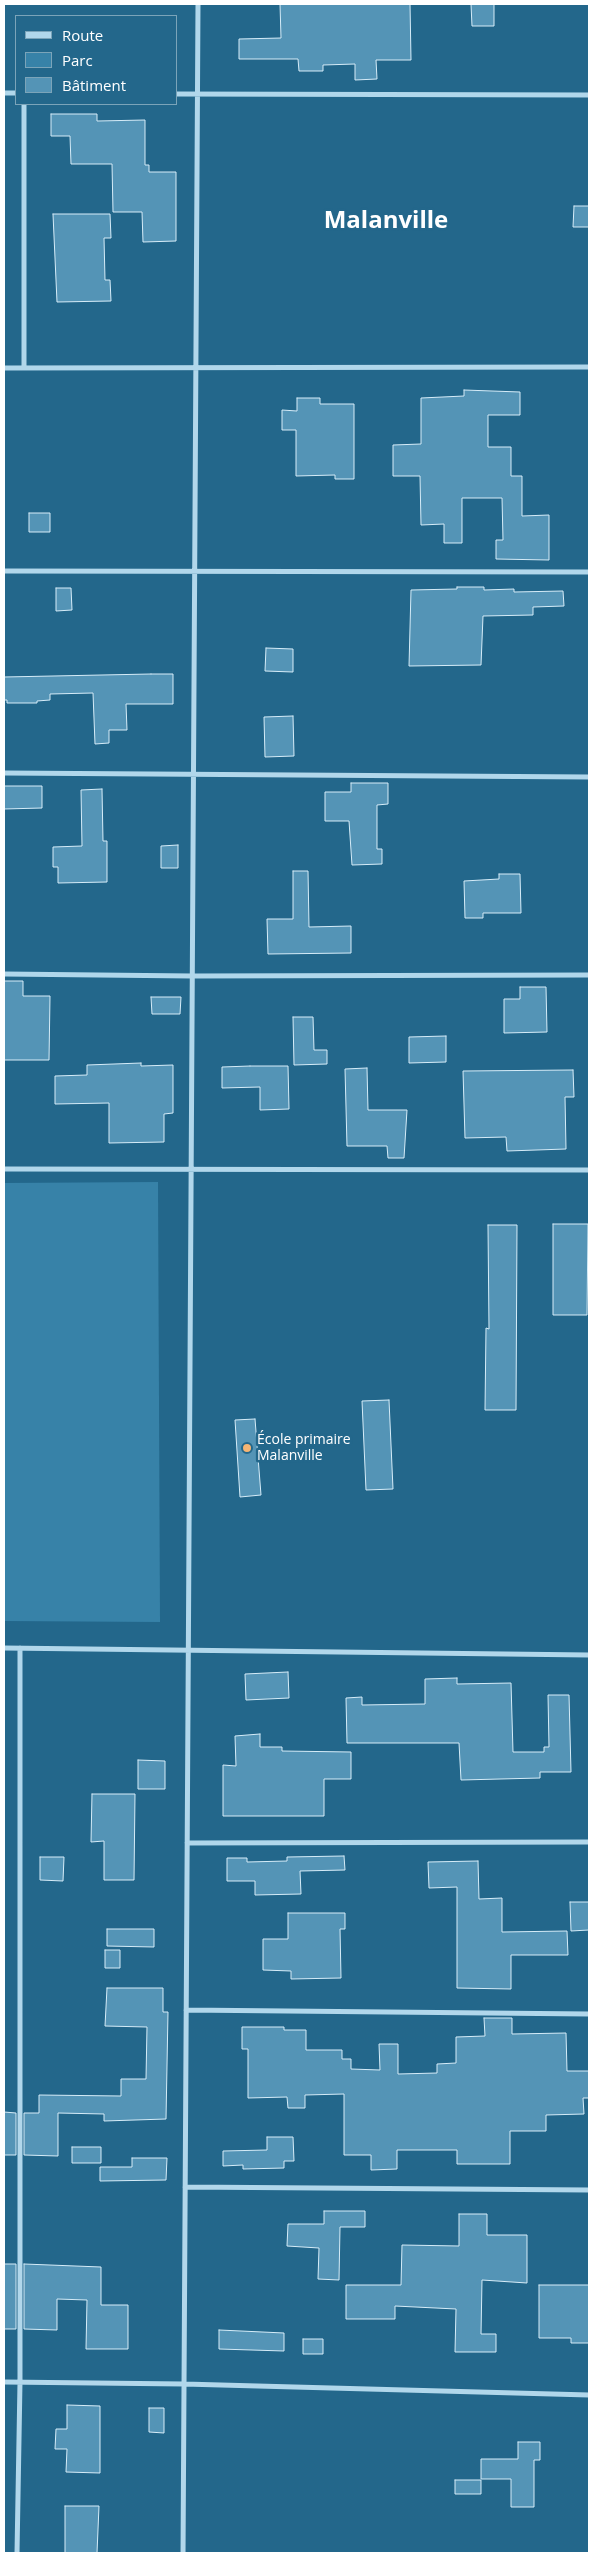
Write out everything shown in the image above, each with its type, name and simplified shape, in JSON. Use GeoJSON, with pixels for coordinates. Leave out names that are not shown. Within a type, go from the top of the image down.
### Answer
{"type":"FeatureCollection","features":[{"type":"Feature","properties":{"kind":"street"},"geometry":{"type":"LineString","coordinates":[[183,2553],[198,4]]}},
{"type":"Feature","properties":{"kind":"street"},"geometry":{"type":"LineString","coordinates":[[178,94],[589,95]]}},
{"type":"Feature","properties":{"kind":"street"},"geometry":{"type":"LineString","coordinates":[[24,105],[24,368]]}},
{"type":"Feature","properties":{"kind":"street"},"geometry":{"type":"LineString","coordinates":[[4,368],[589,367]]}},
{"type":"Feature","properties":{"kind":"street"},"geometry":{"type":"LineString","coordinates":[[4,571],[589,572]]}},
{"type":"Feature","properties":{"kind":"street"},"geometry":{"type":"LineString","coordinates":[[4,773],[589,777]]}},
{"type":"Feature","properties":{"kind":"street"},"geometry":{"type":"LineString","coordinates":[[4,974],[192,976],[589,975]]}},
{"type":"Feature","properties":{"kind":"street"},"geometry":{"type":"LineString","coordinates":[[4,1169],[589,1170]]}},
{"type":"Feature","properties":{"kind":"street"},"geometry":{"type":"LineString","coordinates":[[4,1648],[188,1648],[589,1654]]}},
{"type":"Feature","properties":{"kind":"street"},"geometry":{"type":"LineString","coordinates":[[17,2553],[20,2382],[20,1648]]}},
{"type":"Feature","properties":{"kind":"street"},"geometry":{"type":"LineString","coordinates":[[187,1843],[589,1842]]}},
{"type":"Feature","properties":{"kind":"street"},"geometry":{"type":"LineString","coordinates":[[186,2010],[589,2014]]}},
{"type":"Feature","properties":{"kind":"street"},"geometry":{"type":"LineString","coordinates":[[185,2187],[589,2190]]}},
{"type":"Feature","properties":{"kind":"street"},"geometry":{"type":"LineString","coordinates":[[4,2382],[184,2384],[589,2395]]}},
{"type":"Feature","properties":{"kind":"green space"},"geometry":{"type":"Polygon","coordinates":[[[158,1182],[160,1622],[4,1621],[4,1183],[158,1182]]]}},
{"type":"Feature","properties":{"kind":"building"},"geometry":{"type":"Polygon","coordinates":[[[280,4],[410,4],[411,60],[376,60],[377,79],[355,80],[355,64],[323,65],[323,71],[299,71],[298,59],[239,59],[239,39],[281,38],[280,4]]]}},
{"type":"Feature","properties":{"kind":"building"},"geometry":{"type":"Polygon","coordinates":[[[471,4],[494,4],[494,26],[472,26],[471,4]]]}},
{"type":"Feature","properties":{"kind":"building"},"geometry":{"type":"Polygon","coordinates":[[[51,114],[97,114],[97,121],[145,120],[145,165],[149,165],[149,172],[176,172],[176,241],[143,242],[142,212],[113,212],[112,164],[71,164],[70,136],[51,136],[51,114]]]}},
{"type":"Feature","properties":{"kind":"building"},"geometry":{"type":"Polygon","coordinates":[[[574,206],[589,206],[589,227],[573,227],[574,206]]]}},
{"type":"Feature","properties":{"kind":"building"},"geometry":{"type":"Polygon","coordinates":[[[53,214],[110,214],[111,238],[104,238],[105,280],[110,280],[111,301],[57,302],[53,214]]]}},
{"type":"Feature","properties":{"kind":"building"},"geometry":{"type":"Polygon","coordinates":[[[464,390],[520,392],[520,415],[488,415],[488,447],[511,447],[511,476],[522,476],[522,516],[549,515],[549,560],[496,559],[496,540],[503,540],[502,498],[462,498],[462,543],[444,543],[444,524],[421,525],[420,476],[393,476],[393,445],[421,444],[421,398],[464,396],[464,390]]]}},
{"type":"Feature","properties":{"kind":"building"},"geometry":{"type":"Polygon","coordinates":[[[297,398],[320,398],[320,404],[354,404],[354,479],[335,479],[335,475],[296,476],[296,430],[282,430],[282,410],[297,411],[297,398]]]}},
{"type":"Feature","properties":{"kind":"building"},"geometry":{"type":"Polygon","coordinates":[[[29,513],[50,513],[50,532],[29,532],[29,513]]]}},
{"type":"Feature","properties":{"kind":"building"},"geometry":{"type":"Polygon","coordinates":[[[457,587],[484,587],[484,590],[514,589],[514,592],[563,591],[564,606],[533,607],[533,615],[483,616],[481,665],[409,666],[411,590],[457,589],[457,587]]]}},
{"type":"Feature","properties":{"kind":"building"},"geometry":{"type":"Polygon","coordinates":[[[56,588],[71,588],[72,610],[56,611],[56,588]]]}},
{"type":"Feature","properties":{"kind":"building"},"geometry":{"type":"Polygon","coordinates":[[[266,648],[293,649],[293,672],[265,671],[266,648]]]}},
{"type":"Feature","properties":{"kind":"building"},"geometry":{"type":"Polygon","coordinates":[[[173,674],[173,704],[126,704],[127,730],[109,730],[109,743],[95,744],[93,693],[50,694],[50,700],[37,701],[37,703],[7,703],[7,700],[4,700],[4,677],[173,674]]]}},
{"type":"Feature","properties":{"kind":"building"},"geometry":{"type":"Polygon","coordinates":[[[293,716],[294,756],[265,757],[264,717],[293,716]]]}},
{"type":"Feature","properties":{"kind":"building"},"geometry":{"type":"Polygon","coordinates":[[[351,783],[388,783],[388,804],[377,805],[377,849],[382,849],[382,864],[352,865],[349,821],[325,821],[325,792],[351,792],[351,783]]]}},
{"type":"Feature","properties":{"kind":"building"},"geometry":{"type":"Polygon","coordinates":[[[4,786],[42,786],[42,808],[4,809],[4,786]]]}},
{"type":"Feature","properties":{"kind":"building"},"geometry":{"type":"Polygon","coordinates":[[[102,789],[103,841],[107,841],[107,882],[58,883],[58,867],[53,867],[53,847],[82,846],[81,790],[102,789]]]}},
{"type":"Feature","properties":{"kind":"building"},"geometry":{"type":"Polygon","coordinates":[[[178,845],[178,868],[161,868],[161,846],[178,845]]]}},
{"type":"Feature","properties":{"kind":"building"},"geometry":{"type":"Polygon","coordinates":[[[293,871],[308,871],[309,927],[351,926],[351,953],[268,954],[267,919],[293,919],[293,871]]]}},
{"type":"Feature","properties":{"kind":"building"},"geometry":{"type":"Polygon","coordinates":[[[499,874],[520,874],[521,913],[483,913],[483,918],[465,918],[464,881],[499,879],[499,874]]]}},
{"type":"Feature","properties":{"kind":"building"},"geometry":{"type":"Polygon","coordinates":[[[4,981],[23,981],[23,996],[50,996],[49,1060],[4,1060],[4,981]]]}},
{"type":"Feature","properties":{"kind":"building"},"geometry":{"type":"Polygon","coordinates":[[[520,987],[546,987],[547,1032],[504,1033],[504,999],[520,999],[520,987]]]}},
{"type":"Feature","properties":{"kind":"building"},"geometry":{"type":"Polygon","coordinates":[[[151,997],[181,997],[180,1014],[152,1014],[151,997]]]}},
{"type":"Feature","properties":{"kind":"building"},"geometry":{"type":"Polygon","coordinates":[[[293,1017],[313,1017],[314,1050],[327,1050],[327,1064],[294,1065],[293,1017]]]}},
{"type":"Feature","properties":{"kind":"building"},"geometry":{"type":"Polygon","coordinates":[[[446,1036],[446,1062],[409,1063],[409,1037],[446,1036]]]}},
{"type":"Feature","properties":{"kind":"building"},"geometry":{"type":"Polygon","coordinates":[[[141,1063],[141,1066],[173,1065],[173,1113],[164,1114],[164,1142],[109,1143],[109,1103],[55,1104],[55,1076],[87,1075],[87,1065],[141,1063]]]}},
{"type":"Feature","properties":{"kind":"building"},"geometry":{"type":"Polygon","coordinates":[[[288,1066],[289,1109],[260,1110],[260,1087],[222,1088],[222,1067],[288,1066]]]}},
{"type":"Feature","properties":{"kind":"building"},"geometry":{"type":"Polygon","coordinates":[[[367,1068],[368,1110],[407,1110],[404,1158],[388,1158],[387,1146],[347,1146],[345,1069],[367,1068]]]}},
{"type":"Feature","properties":{"kind":"building"},"geometry":{"type":"Polygon","coordinates":[[[573,1070],[574,1097],[565,1097],[566,1149],[507,1151],[506,1137],[465,1138],[463,1071],[573,1070]]]}},
{"type":"Feature","properties":{"kind":"building"},"geometry":{"type":"Polygon","coordinates":[[[553,1224],[588,1224],[587,1315],[553,1315],[553,1224]]]}},
{"type":"Feature","properties":{"kind":"building"},"geometry":{"type":"Polygon","coordinates":[[[488,1225],[517,1225],[516,1410],[485,1410],[486,1328],[489,1329],[488,1225]]]}},
{"type":"Feature","properties":{"kind":"building"},"geometry":{"type":"Polygon","coordinates":[[[389,1400],[393,1489],[366,1490],[362,1401],[389,1400]]]}},
{"type":"Feature","properties":{"kind":"building"},"geometry":{"type":"Polygon","coordinates":[[[255,1419],[261,1495],[240,1497],[235,1420],[255,1419]]]}},
{"type":"Feature","properties":{"kind":"building"},"geometry":{"type":"Polygon","coordinates":[[[288,1672],[289,1698],[246,1700],[245,1674],[288,1672]]]}},
{"type":"Feature","properties":{"kind":"building"},"geometry":{"type":"Polygon","coordinates":[[[457,1678],[457,1684],[511,1683],[513,1752],[544,1752],[544,1747],[549,1747],[548,1695],[569,1695],[571,1772],[540,1772],[540,1778],[461,1780],[459,1743],[347,1743],[346,1698],[362,1697],[362,1705],[425,1704],[425,1679],[457,1678]]]}},
{"type":"Feature","properties":{"kind":"building"},"geometry":{"type":"Polygon","coordinates":[[[260,1734],[260,1747],[282,1747],[282,1751],[351,1752],[351,1779],[324,1779],[324,1816],[223,1816],[223,1765],[236,1766],[235,1736],[260,1734]]]}},
{"type":"Feature","properties":{"kind":"building"},"geometry":{"type":"Polygon","coordinates":[[[138,1760],[165,1761],[165,1789],[138,1789],[138,1760]]]}},
{"type":"Feature","properties":{"kind":"building"},"geometry":{"type":"Polygon","coordinates":[[[92,1794],[135,1794],[134,1880],[104,1880],[104,1841],[91,1842],[92,1794]]]}},
{"type":"Feature","properties":{"kind":"building"},"geometry":{"type":"Polygon","coordinates":[[[344,1856],[345,1870],[300,1871],[301,1894],[255,1895],[255,1881],[227,1881],[227,1858],[247,1858],[247,1862],[287,1861],[287,1857],[344,1856]]]}},
{"type":"Feature","properties":{"kind":"building"},"geometry":{"type":"Polygon","coordinates":[[[40,1857],[64,1857],[63,1881],[40,1880],[40,1857]]]}},
{"type":"Feature","properties":{"kind":"building"},"geometry":{"type":"Polygon","coordinates":[[[478,1861],[479,1899],[502,1898],[502,1932],[567,1931],[568,1955],[511,1955],[511,1989],[457,1988],[457,1887],[429,1888],[428,1862],[478,1861]]]}},
{"type":"Feature","properties":{"kind":"building"},"geometry":{"type":"Polygon","coordinates":[[[570,1902],[589,1902],[589,1930],[571,1931],[570,1902]]]}},
{"type":"Feature","properties":{"kind":"building"},"geometry":{"type":"Polygon","coordinates":[[[288,1913],[345,1913],[345,1929],[340,1929],[341,1978],[291,1979],[291,1971],[263,1970],[263,1939],[288,1939],[288,1913]]]}},
{"type":"Feature","properties":{"kind":"building"},"geometry":{"type":"Polygon","coordinates":[[[107,1929],[154,1929],[154,1947],[107,1946],[107,1929]]]}},
{"type":"Feature","properties":{"kind":"building"},"geometry":{"type":"Polygon","coordinates":[[[105,1950],[120,1950],[120,1968],[105,1968],[105,1950]]]}},
{"type":"Feature","properties":{"kind":"building"},"geometry":{"type":"Polygon","coordinates":[[[107,1988],[163,1988],[163,2012],[168,2012],[166,2119],[104,2121],[104,2114],[58,2113],[58,2156],[24,2155],[24,2113],[39,2113],[39,2095],[121,2096],[121,2079],[146,2079],[147,2027],[105,2026],[107,1988]]]}},
{"type":"Feature","properties":{"kind":"building"},"geometry":{"type":"Polygon","coordinates":[[[484,2018],[512,2018],[512,2034],[566,2033],[567,2071],[589,2071],[589,2098],[583,2098],[584,2114],[546,2115],[546,2131],[510,2131],[510,2164],[457,2164],[457,2150],[397,2150],[397,2169],[371,2170],[371,2155],[344,2155],[344,2094],[305,2095],[305,2108],[288,2108],[287,2097],[248,2098],[248,2049],[242,2049],[242,2027],[284,2027],[284,2030],[306,2030],[306,2050],[342,2050],[342,2059],[351,2059],[351,2069],[380,2070],[379,2044],[398,2044],[398,2074],[437,2073],[437,2064],[456,2063],[456,2037],[485,2036],[484,2018]]]}},
{"type":"Feature","properties":{"kind":"building"},"geometry":{"type":"Polygon","coordinates":[[[4,2112],[16,2113],[16,2155],[4,2155],[4,2112]]]}},
{"type":"Feature","properties":{"kind":"building"},"geometry":{"type":"Polygon","coordinates":[[[267,2137],[293,2137],[294,2161],[284,2161],[284,2168],[243,2169],[243,2165],[223,2166],[223,2151],[267,2150],[267,2137]]]}},
{"type":"Feature","properties":{"kind":"building"},"geometry":{"type":"Polygon","coordinates":[[[72,2147],[101,2147],[101,2163],[72,2163],[72,2147]]]}},
{"type":"Feature","properties":{"kind":"building"},"geometry":{"type":"Polygon","coordinates":[[[132,2158],[167,2158],[166,2180],[100,2181],[100,2167],[132,2167],[132,2158]]]}},
{"type":"Feature","properties":{"kind":"building"},"geometry":{"type":"Polygon","coordinates":[[[324,2211],[365,2211],[365,2227],[340,2227],[339,2280],[318,2279],[319,2248],[287,2246],[288,2224],[324,2224],[324,2211]]]}},
{"type":"Feature","properties":{"kind":"building"},"geometry":{"type":"Polygon","coordinates":[[[459,2214],[487,2214],[487,2235],[527,2235],[527,2283],[482,2280],[481,2334],[496,2334],[496,2352],[455,2352],[456,2309],[395,2306],[395,2319],[346,2319],[346,2285],[401,2285],[402,2245],[459,2246],[459,2214]]]}},
{"type":"Feature","properties":{"kind":"building"},"geometry":{"type":"Polygon","coordinates":[[[4,2264],[16,2264],[16,2329],[4,2329],[4,2264]]]}},
{"type":"Feature","properties":{"kind":"building"},"geometry":{"type":"Polygon","coordinates":[[[24,2264],[101,2267],[101,2305],[128,2305],[128,2349],[86,2349],[87,2300],[57,2299],[57,2330],[24,2329],[24,2264]]]}},
{"type":"Feature","properties":{"kind":"building"},"geometry":{"type":"Polygon","coordinates":[[[539,2285],[589,2285],[589,2343],[571,2343],[571,2338],[539,2338],[539,2285]]]}},
{"type":"Feature","properties":{"kind":"building"},"geometry":{"type":"Polygon","coordinates":[[[219,2330],[284,2333],[284,2351],[219,2349],[219,2330]]]}},
{"type":"Feature","properties":{"kind":"building"},"geometry":{"type":"Polygon","coordinates":[[[303,2339],[323,2339],[323,2354],[303,2354],[303,2339]]]}},
{"type":"Feature","properties":{"kind":"building"},"geometry":{"type":"Polygon","coordinates":[[[67,2405],[100,2406],[100,2473],[66,2472],[67,2449],[55,2449],[56,2429],[67,2429],[67,2405]]]}},
{"type":"Feature","properties":{"kind":"building"},"geometry":{"type":"Polygon","coordinates":[[[149,2408],[164,2408],[164,2433],[149,2432],[149,2408]]]}},
{"type":"Feature","properties":{"kind":"building"},"geometry":{"type":"Polygon","coordinates":[[[518,2442],[540,2442],[540,2460],[534,2460],[534,2507],[511,2507],[511,2479],[481,2479],[481,2459],[518,2459],[518,2442]]]}},
{"type":"Feature","properties":{"kind":"building"},"geometry":{"type":"Polygon","coordinates":[[[455,2480],[481,2480],[481,2494],[455,2494],[455,2480]]]}},
{"type":"Feature","properties":{"kind":"building"},"geometry":{"type":"Polygon","coordinates":[[[65,2506],[99,2506],[97,2553],[65,2553],[65,2506]]]}},
{"type":"Feature","properties":{"kind":"place","name":"École primaire Malanville"},"geometry":{"type":"Point","coordinates":[247,1448]}},
{"type":"Feature","properties":{"kind":"district","name":"Malanville"},"geometry":{"type":"Point","coordinates":[386,221]}}]}
